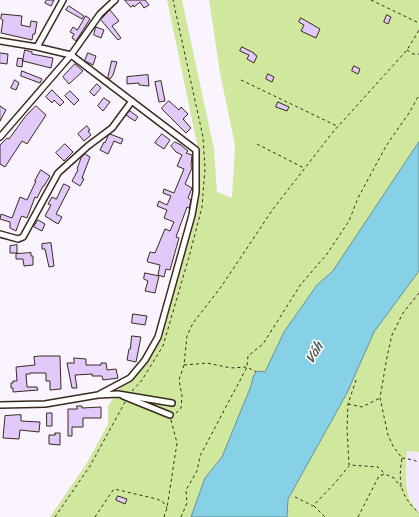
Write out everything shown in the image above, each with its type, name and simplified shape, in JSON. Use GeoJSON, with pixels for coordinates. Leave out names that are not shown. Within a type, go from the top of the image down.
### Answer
{"type":"FeatureCollection","features":[{"type":"Feature","properties":{"kind":"street"},"geometry":{"type":"LineString","coordinates":[[37,47],[63,0]]}},
{"type":"Feature","properties":{"kind":"street"},"geometry":{"type":"LineString","coordinates":[[0,137],[71,55],[100,14],[115,0]]}},
{"type":"Feature","properties":{"kind":"street"},"geometry":{"type":"LineString","coordinates":[[0,41],[37,47],[71,55],[196,150],[196,192],[192,215],[158,337],[145,360],[130,378],[98,395]]}},
{"type":"Feature","properties":{"kind":"street"},"geometry":{"type":"LineString","coordinates":[[0,234],[18,239],[23,237],[58,173],[88,146],[112,128],[132,101]]}},
{"type":"Feature","properties":{"kind":"street"},"geometry":{"type":"LineString","coordinates":[[0,405],[45,404],[98,395],[118,394],[170,415]]}},
{"type":"Feature","properties":{"kind":"street"},"geometry":{"type":"LineString","coordinates":[[128,397],[172,403]]}},
{"type":"Feature","properties":{"kind":"path"},"geometry":{"type":"LineString","coordinates":[[55,517],[90,466],[128,397],[142,380],[163,346],[190,257],[202,207],[206,169],[202,138],[173,0]]}},
{"type":"Feature","properties":{"kind":"path"},"geometry":{"type":"LineString","coordinates":[[371,0],[419,23]]}},
{"type":"Feature","properties":{"kind":"path"},"geometry":{"type":"LineString","coordinates":[[164,517],[167,508],[177,443],[170,415],[177,412],[181,408],[182,396],[179,380],[184,365],[187,336],[192,323],[221,287],[273,209],[337,126],[407,50],[419,30]]}},
{"type":"Feature","properties":{"kind":"path"},"geometry":{"type":"LineString","coordinates":[[407,50],[413,54],[419,54]]}},
{"type":"Feature","properties":{"kind":"path"},"geometry":{"type":"LineString","coordinates":[[241,80],[337,126]]}},
{"type":"Feature","properties":{"kind":"path"},"geometry":{"type":"LineString","coordinates":[[181,517],[187,503],[186,490],[197,470],[200,456],[247,367],[248,356],[263,344],[301,284],[327,254],[349,221],[358,198],[386,146],[409,113],[419,95]]}},
{"type":"Feature","properties":{"kind":"path"},"geometry":{"type":"LineString","coordinates":[[257,144],[305,168]]}},
{"type":"Feature","properties":{"kind":"path"},"geometry":{"type":"LineString","coordinates":[[419,293],[403,313],[392,335],[380,398],[388,435],[393,446],[402,458],[414,460],[419,463]]}},
{"type":"Feature","properties":{"kind":"path"},"geometry":{"type":"LineString","coordinates":[[184,365],[207,363],[231,368],[247,367],[256,372]]}},
{"type":"Feature","properties":{"kind":"path"},"geometry":{"type":"LineString","coordinates":[[313,506],[334,484],[349,465],[347,429],[348,404],[356,380]]}},
{"type":"Feature","properties":{"kind":"path"},"geometry":{"type":"LineString","coordinates":[[348,404],[362,407],[380,398]]}},
{"type":"Feature","properties":{"kind":"path"},"geometry":{"type":"LineString","coordinates":[[401,487],[399,478],[402,458]]}},
{"type":"Feature","properties":{"kind":"path"},"geometry":{"type":"LineString","coordinates":[[349,465],[378,467],[385,474],[394,478],[401,487],[412,507],[419,514]]}},
{"type":"Feature","properties":{"kind":"path"},"geometry":{"type":"LineString","coordinates":[[358,517],[380,476],[385,474]]}},
{"type":"Feature","properties":{"kind":"path"},"geometry":{"type":"LineString","coordinates":[[95,517],[114,489],[157,499],[163,502],[167,508]]}},
{"type":"Feature","properties":{"kind":"path"},"geometry":{"type":"LineString","coordinates":[[295,497],[313,506],[325,517]]}},
{"type":"Feature","properties":{"kind":"shaded area"},"geometry":{"type":"Polygon","coordinates":[[[407,451],[419,452],[419,512],[414,508],[406,485],[407,451]]]}},
{"type":"Feature","properties":{"kind":"green space"},"geometry":{"type":"Polygon","coordinates":[[[167,0],[182,0],[214,149],[217,192],[232,198],[235,145],[220,73],[209,0],[419,0],[419,142],[332,272],[317,285],[284,332],[265,372],[253,377],[251,386],[222,457],[205,478],[191,517],[50,517],[87,463],[108,424],[108,406],[120,387],[133,380],[147,361],[159,339],[195,216],[199,193],[200,169],[198,148],[167,0]]]}},
{"type":"Feature","properties":{"kind":"green space"},"geometry":{"type":"Polygon","coordinates":[[[419,271],[419,452],[407,451],[406,483],[410,499],[419,512],[419,517],[287,517],[288,499],[347,393],[374,332],[419,271]]]}},
{"type":"Feature","properties":{"kind":"water","name":"Váh"},"geometry":{"type":"Polygon","coordinates":[[[419,142],[419,271],[374,332],[347,393],[288,499],[287,517],[191,517],[205,478],[222,457],[251,386],[253,377],[257,371],[265,372],[284,332],[317,285],[332,272],[419,142]]]}},
{"type":"Feature","properties":{"kind":"building"},"geometry":{"type":"Polygon","coordinates":[[[47,0],[54,0],[51,6],[45,3],[47,0]]]}},
{"type":"Feature","properties":{"kind":"building"},"geometry":{"type":"Polygon","coordinates":[[[125,0],[145,0],[149,5],[144,8],[140,2],[134,7],[133,5],[131,7],[125,0]]]}},
{"type":"Feature","properties":{"kind":"building"},"geometry":{"type":"Polygon","coordinates":[[[69,6],[84,16],[82,19],[66,10],[69,6]]]}},
{"type":"Feature","properties":{"kind":"building"},"geometry":{"type":"Polygon","coordinates":[[[110,10],[119,21],[112,26],[121,38],[118,40],[101,20],[110,10]]]}},
{"type":"Feature","properties":{"kind":"building"},"geometry":{"type":"Polygon","coordinates":[[[2,14],[22,16],[21,25],[30,27],[31,21],[37,22],[35,34],[33,34],[32,40],[1,33],[3,20],[1,19],[2,14]]]}},
{"type":"Feature","properties":{"kind":"building"},"geometry":{"type":"Polygon","coordinates":[[[387,15],[391,17],[388,24],[384,22],[387,15]]]}},
{"type":"Feature","properties":{"kind":"building"},"geometry":{"type":"Polygon","coordinates":[[[86,16],[90,19],[76,41],[72,38],[74,34],[70,32],[73,27],[77,30],[86,16]]]}},
{"type":"Feature","properties":{"kind":"building"},"geometry":{"type":"Polygon","coordinates":[[[301,18],[320,29],[316,38],[301,31],[304,25],[299,22],[301,18]]]}},
{"type":"Feature","properties":{"kind":"building"},"geometry":{"type":"Polygon","coordinates":[[[96,27],[104,30],[101,38],[94,35],[96,27]]]}},
{"type":"Feature","properties":{"kind":"building"},"geometry":{"type":"Polygon","coordinates":[[[242,47],[257,56],[254,63],[247,59],[249,55],[240,51],[242,47]]]}},
{"type":"Feature","properties":{"kind":"building"},"geometry":{"type":"Polygon","coordinates":[[[25,50],[32,52],[32,54],[53,58],[51,68],[23,61],[25,50]]]}},
{"type":"Feature","properties":{"kind":"building"},"geometry":{"type":"Polygon","coordinates":[[[0,53],[8,54],[7,64],[0,63],[0,53]]]}},
{"type":"Feature","properties":{"kind":"building"},"geometry":{"type":"Polygon","coordinates":[[[88,53],[96,56],[93,65],[85,61],[88,53]]]}},
{"type":"Feature","properties":{"kind":"building"},"geometry":{"type":"Polygon","coordinates":[[[18,58],[23,59],[22,67],[17,66],[18,58]]]}},
{"type":"Feature","properties":{"kind":"building"},"geometry":{"type":"Polygon","coordinates":[[[112,61],[117,62],[113,75],[110,79],[108,78],[112,61]]]}},
{"type":"Feature","properties":{"kind":"building"},"geometry":{"type":"Polygon","coordinates":[[[75,64],[83,71],[69,84],[63,77],[75,64]]]}},
{"type":"Feature","properties":{"kind":"building"},"geometry":{"type":"Polygon","coordinates":[[[354,66],[360,69],[358,74],[352,71],[354,66]]]}},
{"type":"Feature","properties":{"kind":"building"},"geometry":{"type":"Polygon","coordinates":[[[22,71],[42,79],[40,83],[21,76],[22,71]]]}},
{"type":"Feature","properties":{"kind":"building"},"geometry":{"type":"Polygon","coordinates":[[[268,74],[274,77],[272,82],[266,79],[268,74]]]}},
{"type":"Feature","properties":{"kind":"building"},"geometry":{"type":"Polygon","coordinates":[[[148,75],[149,86],[139,85],[139,83],[127,84],[127,77],[148,75]]]}},
{"type":"Feature","properties":{"kind":"building"},"geometry":{"type":"Polygon","coordinates":[[[15,80],[19,83],[16,90],[11,88],[15,80]]]}},
{"type":"Feature","properties":{"kind":"building"},"geometry":{"type":"Polygon","coordinates":[[[161,81],[165,101],[159,102],[155,82],[161,81]]]}},
{"type":"Feature","properties":{"kind":"building"},"geometry":{"type":"Polygon","coordinates":[[[97,84],[101,88],[94,96],[90,92],[97,84]]]}},
{"type":"Feature","properties":{"kind":"building"},"geometry":{"type":"Polygon","coordinates":[[[52,90],[64,102],[60,106],[54,100],[52,103],[46,97],[52,90]]]}},
{"type":"Feature","properties":{"kind":"building"},"geometry":{"type":"Polygon","coordinates":[[[70,91],[79,100],[74,105],[65,96],[70,91]]]}},
{"type":"Feature","properties":{"kind":"building"},"geometry":{"type":"Polygon","coordinates":[[[104,98],[110,102],[103,111],[98,106],[104,98]]]}},
{"type":"Feature","properties":{"kind":"building"},"geometry":{"type":"Polygon","coordinates":[[[169,101],[179,110],[181,107],[188,114],[183,119],[191,128],[186,133],[162,109],[169,101]]]}},
{"type":"Feature","properties":{"kind":"building"},"geometry":{"type":"Polygon","coordinates":[[[278,102],[289,107],[287,111],[276,107],[278,102]]]}},
{"type":"Feature","properties":{"kind":"building"},"geometry":{"type":"Polygon","coordinates":[[[0,106],[6,110],[0,121],[0,106]]]}},
{"type":"Feature","properties":{"kind":"building"},"geometry":{"type":"Polygon","coordinates":[[[36,106],[46,115],[27,144],[22,141],[5,167],[0,164],[0,145],[7,138],[9,139],[25,117],[36,106]]]}},
{"type":"Feature","properties":{"kind":"building"},"geometry":{"type":"Polygon","coordinates":[[[130,111],[138,117],[135,121],[126,115],[130,111]]]}},
{"type":"Feature","properties":{"kind":"building"},"geometry":{"type":"Polygon","coordinates":[[[87,126],[91,135],[84,141],[78,134],[87,126]]]}},
{"type":"Feature","properties":{"kind":"building"},"geometry":{"type":"Polygon","coordinates":[[[110,134],[123,139],[121,144],[114,141],[108,154],[100,150],[110,134]]]}},
{"type":"Feature","properties":{"kind":"building"},"geometry":{"type":"Polygon","coordinates":[[[162,134],[170,140],[164,149],[155,143],[162,134]]]}},
{"type":"Feature","properties":{"kind":"building"},"geometry":{"type":"Polygon","coordinates":[[[175,142],[188,151],[186,153],[192,155],[192,168],[185,184],[192,188],[188,198],[191,200],[190,205],[189,208],[187,207],[176,237],[179,238],[170,270],[166,269],[164,277],[158,275],[160,265],[147,261],[150,252],[155,253],[165,229],[170,231],[174,222],[164,218],[167,210],[157,206],[159,201],[167,205],[171,196],[163,193],[164,189],[174,193],[184,169],[177,166],[182,155],[176,152],[171,146],[175,142]]]}},
{"type":"Feature","properties":{"kind":"building"},"geometry":{"type":"Polygon","coordinates":[[[65,144],[73,152],[64,161],[56,153],[65,144]]]}},
{"type":"Feature","properties":{"kind":"building"},"geometry":{"type":"Polygon","coordinates":[[[85,154],[90,157],[82,178],[84,179],[80,186],[72,181],[78,170],[77,169],[81,158],[85,154]]]}},
{"type":"Feature","properties":{"kind":"building"},"geometry":{"type":"Polygon","coordinates":[[[41,170],[50,176],[37,198],[35,197],[27,218],[21,217],[16,231],[10,228],[10,222],[0,219],[1,214],[12,218],[20,197],[27,200],[41,170]]]}},
{"type":"Feature","properties":{"kind":"building"},"geometry":{"type":"Polygon","coordinates":[[[64,184],[70,187],[56,214],[62,217],[58,224],[45,216],[51,205],[48,204],[52,197],[56,199],[64,184]]]}},
{"type":"Feature","properties":{"kind":"building"},"geometry":{"type":"Polygon","coordinates":[[[38,220],[45,224],[42,231],[34,227],[38,220]]]}},
{"type":"Feature","properties":{"kind":"building"},"geometry":{"type":"Polygon","coordinates":[[[51,243],[54,266],[49,267],[45,249],[42,249],[42,244],[51,243]]]}},
{"type":"Feature","properties":{"kind":"building"},"geometry":{"type":"Polygon","coordinates":[[[17,245],[17,253],[10,253],[10,246],[17,245]]]}},
{"type":"Feature","properties":{"kind":"building"},"geometry":{"type":"Polygon","coordinates":[[[31,253],[31,256],[33,256],[33,265],[24,266],[23,259],[16,259],[16,254],[31,253]]]}},
{"type":"Feature","properties":{"kind":"building"},"geometry":{"type":"Polygon","coordinates":[[[145,273],[159,276],[155,293],[145,291],[148,281],[144,279],[145,273]]]}},
{"type":"Feature","properties":{"kind":"building"},"geometry":{"type":"Polygon","coordinates":[[[133,314],[147,316],[145,325],[132,323],[133,314]]]}},
{"type":"Feature","properties":{"kind":"building"},"geometry":{"type":"Polygon","coordinates":[[[132,336],[141,337],[136,362],[127,360],[132,336]]]}},
{"type":"Feature","properties":{"kind":"building"},"geometry":{"type":"Polygon","coordinates":[[[60,356],[61,389],[50,390],[50,381],[46,381],[46,373],[30,373],[26,374],[27,387],[37,387],[38,390],[13,392],[11,383],[13,383],[13,381],[17,381],[16,367],[35,365],[34,357],[60,356]]]}},
{"type":"Feature","properties":{"kind":"building"},"geometry":{"type":"Polygon","coordinates":[[[74,358],[86,359],[86,365],[101,365],[101,363],[106,363],[107,370],[116,369],[118,378],[103,380],[102,376],[92,376],[92,374],[75,375],[77,388],[72,388],[67,363],[74,363],[74,358]]]}},
{"type":"Feature","properties":{"kind":"building"},"geometry":{"type":"Polygon","coordinates":[[[77,406],[82,406],[82,408],[101,407],[101,418],[83,418],[83,427],[72,427],[72,436],[68,436],[68,409],[77,409],[77,406]]]}},
{"type":"Feature","properties":{"kind":"building"},"geometry":{"type":"Polygon","coordinates":[[[47,413],[52,413],[52,426],[47,426],[47,413]]]}},
{"type":"Feature","properties":{"kind":"building"},"geometry":{"type":"Polygon","coordinates":[[[21,415],[21,421],[40,422],[39,432],[20,430],[19,439],[3,438],[5,416],[21,415]]]}},
{"type":"Feature","properties":{"kind":"building"},"geometry":{"type":"Polygon","coordinates":[[[55,433],[60,433],[60,445],[49,444],[49,435],[55,435],[55,433]]]}},
{"type":"Feature","properties":{"kind":"building"},"geometry":{"type":"Polygon","coordinates":[[[118,496],[127,499],[125,504],[116,500],[118,496]]]}}]}
